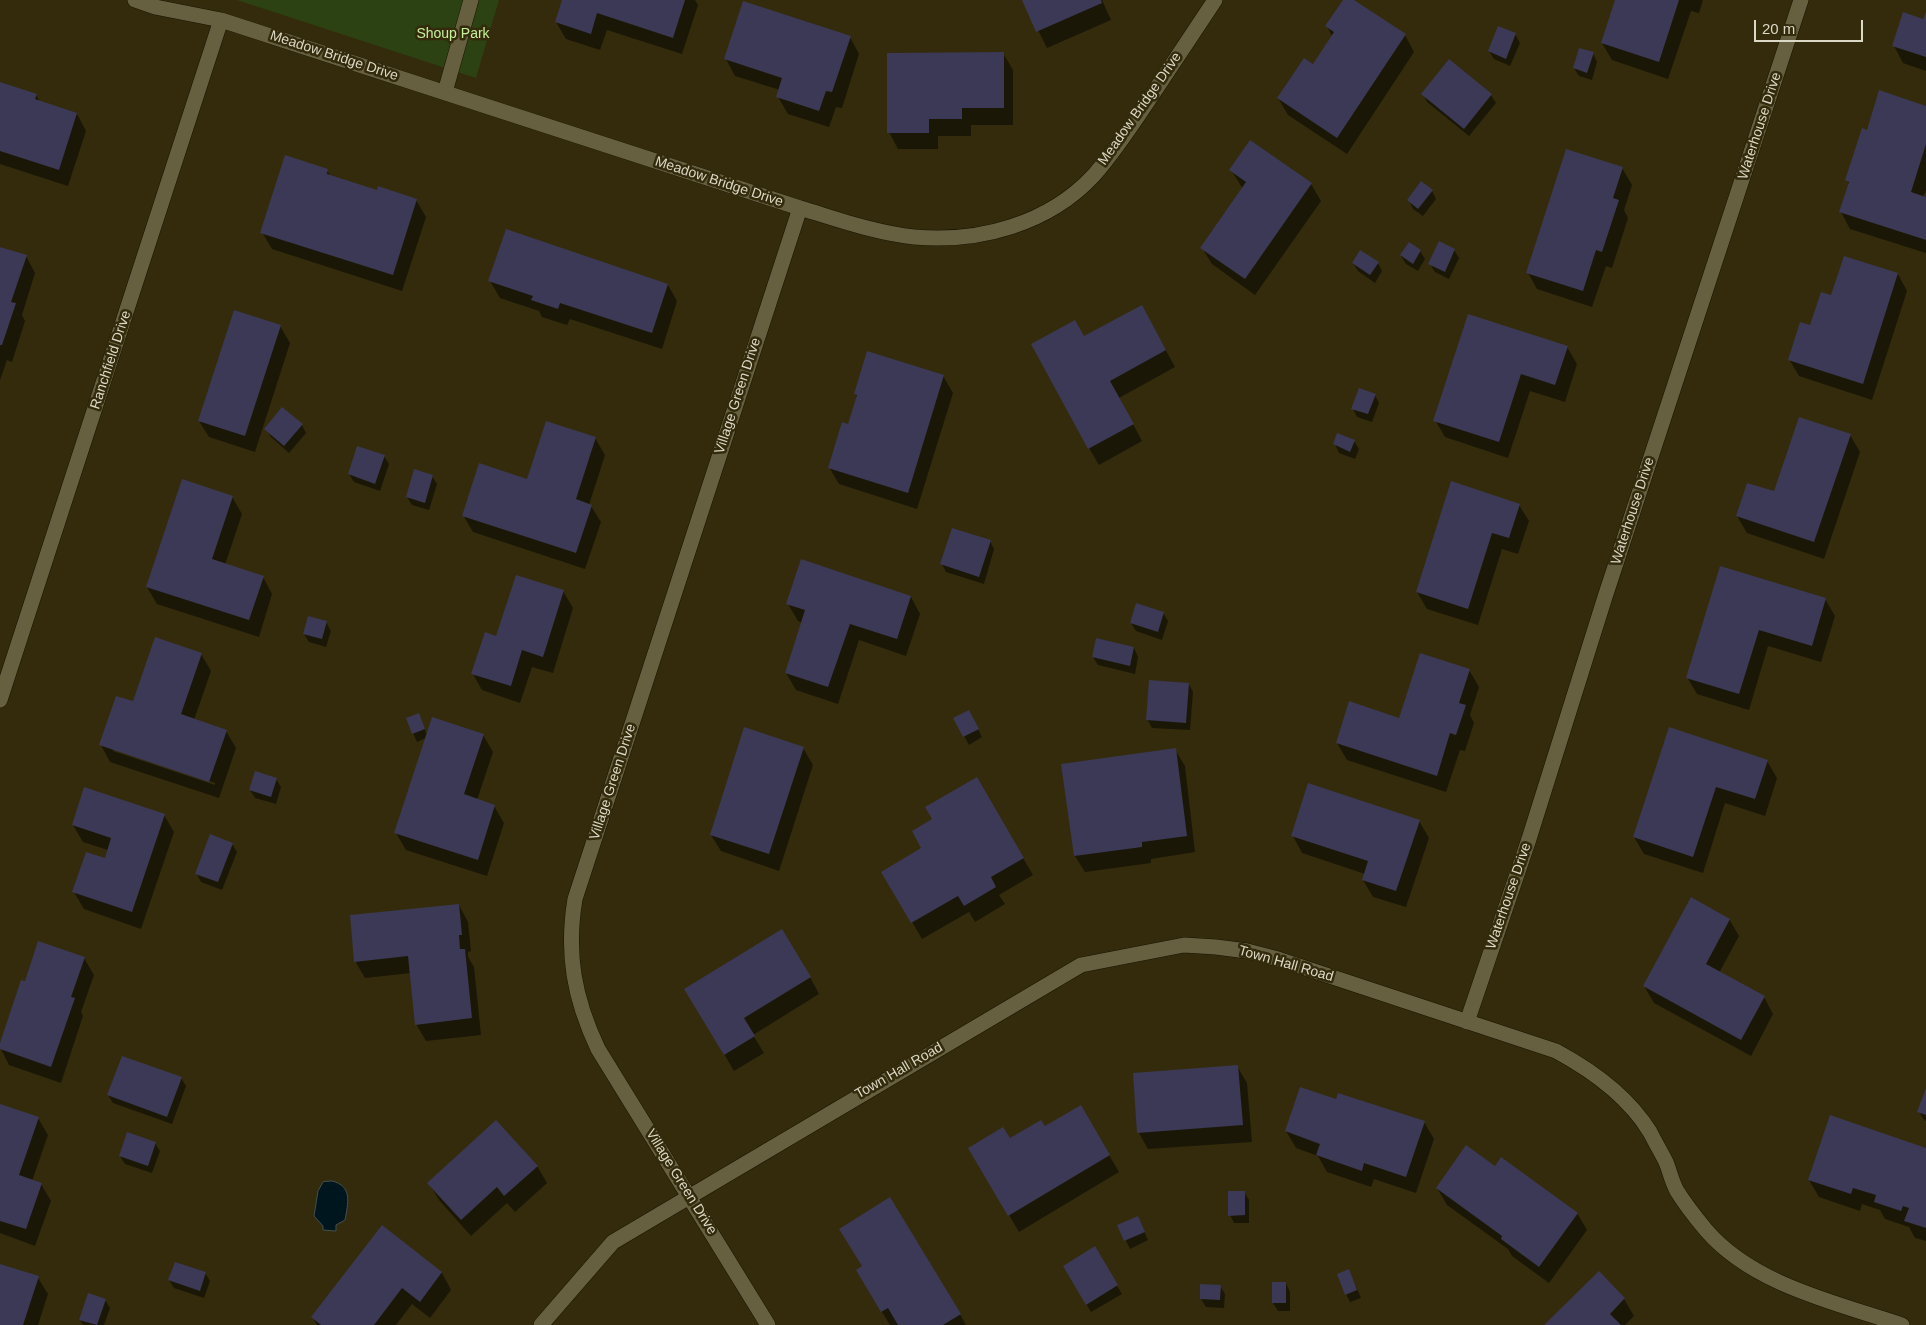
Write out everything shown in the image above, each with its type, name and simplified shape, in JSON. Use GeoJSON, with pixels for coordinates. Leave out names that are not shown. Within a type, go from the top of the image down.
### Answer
{"type":"FeatureCollection","features":[{"type":"Feature","properties":{"kind":"street","name":"Meadow Bridge Drive"},"geometry":{"type":"LineString","coordinates":[[135,0],[221,20],[800,208],[890,233],[915,237],[944,238],[974,236],[1007,228],[1040,216],[1085,183],[1119,145],[1215,0]]}},
{"type":"Feature","properties":{"kind":"street"},"geometry":{"type":"LineString","coordinates":[[445,92],[471,0]]}},
{"type":"Feature","properties":{"kind":"street","name":"Waterhouse Drive"},"geometry":{"type":"LineString","coordinates":[[1467,1022],[1529,839],[1605,597],[1801,0]]}},
{"type":"Feature","properties":{"kind":"street","name":"Ranchfield Drive"},"geometry":{"type":"LineString","coordinates":[[0,700],[221,20]]}},
{"type":"Feature","properties":{"kind":"street","name":"Village Green Drive"},"geometry":{"type":"LineString","coordinates":[[768,1325],[690,1195],[598,1049],[588,1028],[577,995],[570,948],[575,899],[800,208]]}},
{"type":"Feature","properties":{"kind":"street","name":"Town Hall Road"},"geometry":{"type":"LineString","coordinates":[[541,1325],[613,1242],[690,1195],[1081,965],[1184,945],[1216,947],[1278,959],[1556,1052],[1583,1066],[1608,1084],[1630,1106],[1649,1131],[1665,1161],[1676,1190],[1707,1231],[1740,1261],[1779,1283],[1902,1325]]}},
{"type":"Feature","properties":{"kind":"green space","name":"Shoup Park"},"geometry":{"type":"Polygon","coordinates":[[[237,0],[499,0],[476,78],[237,0]]]}},
{"type":"Feature","properties":{"kind":"water"},"geometry":{"type":"Polygon","coordinates":[[[332,1181],[339,1183],[348,1196],[345,1220],[336,1225],[336,1231],[323,1230],[323,1226],[314,1216],[318,1191],[323,1182],[332,1181]]]}},
{"type":"Feature","properties":{"kind":"building"},"geometry":{"type":"Polygon","coordinates":[[[562,0],[685,0],[673,38],[597,13],[591,34],[555,22],[562,0]]]}},
{"type":"Feature","properties":{"kind":"building"},"geometry":{"type":"Polygon","coordinates":[[[1022,0],[1101,0],[1102,3],[1036,32],[1022,0]]]}},
{"type":"Feature","properties":{"kind":"building"},"geometry":{"type":"Polygon","coordinates":[[[1343,0],[1354,0],[1406,34],[1337,138],[1277,98],[1304,58],[1313,64],[1334,32],[1325,26],[1343,0]]]}},
{"type":"Feature","properties":{"kind":"building"},"geometry":{"type":"Polygon","coordinates":[[[1615,0],[1679,0],[1659,62],[1601,43],[1615,0]]]}},
{"type":"Feature","properties":{"kind":"building"},"geometry":{"type":"Polygon","coordinates":[[[743,1],[851,36],[832,92],[826,91],[819,111],[776,97],[782,78],[724,59],[743,1]]]}},
{"type":"Feature","properties":{"kind":"building"},"geometry":{"type":"Polygon","coordinates":[[[1903,12],[1923,19],[1926,12],[1926,57],[1892,46],[1903,12]]]}},
{"type":"Feature","properties":{"kind":"building"},"geometry":{"type":"Polygon","coordinates":[[[1498,26],[1516,33],[1506,59],[1488,51],[1498,26]]]}},
{"type":"Feature","properties":{"kind":"building"},"geometry":{"type":"Polygon","coordinates":[[[1579,48],[1594,52],[1587,73],[1573,68],[1579,48]]]}},
{"type":"Feature","properties":{"kind":"building"},"geometry":{"type":"Polygon","coordinates":[[[1004,52],[1004,108],[962,108],[962,119],[929,119],[929,133],[887,133],[887,53],[1004,52]]]}},
{"type":"Feature","properties":{"kind":"building"},"geometry":{"type":"Polygon","coordinates":[[[1449,59],[1492,94],[1464,129],[1421,94],[1449,59]]]}},
{"type":"Feature","properties":{"kind":"building"},"geometry":{"type":"Polygon","coordinates":[[[0,82],[37,94],[35,99],[77,113],[59,170],[0,151],[0,82]]]}},
{"type":"Feature","properties":{"kind":"building"},"geometry":{"type":"Polygon","coordinates":[[[1879,90],[1926,106],[1926,144],[1911,192],[1926,197],[1926,240],[1839,212],[1849,182],[1845,180],[1862,128],[1867,130],[1879,90]]]}},
{"type":"Feature","properties":{"kind":"building"},"geometry":{"type":"Polygon","coordinates":[[[1250,140],[1312,183],[1245,279],[1200,248],[1246,182],[1229,170],[1250,140]]]}},
{"type":"Feature","properties":{"kind":"building"},"geometry":{"type":"Polygon","coordinates":[[[1566,149],[1623,167],[1613,198],[1619,200],[1602,252],[1596,250],[1583,291],[1526,273],[1566,149]]]}},
{"type":"Feature","properties":{"kind":"building"},"geometry":{"type":"Polygon","coordinates":[[[285,155],[328,169],[327,174],[377,190],[378,186],[417,199],[393,275],[260,233],[285,155]]]}},
{"type":"Feature","properties":{"kind":"building"},"geometry":{"type":"Polygon","coordinates":[[[1421,181],[1433,190],[1418,209],[1407,200],[1421,181]]]}},
{"type":"Feature","properties":{"kind":"building"},"geometry":{"type":"Polygon","coordinates":[[[506,229],[668,284],[652,333],[560,303],[558,309],[531,300],[533,296],[488,281],[506,229]]]}},
{"type":"Feature","properties":{"kind":"building"},"geometry":{"type":"Polygon","coordinates":[[[1439,241],[1455,249],[1445,272],[1428,264],[1439,241]]]}},
{"type":"Feature","properties":{"kind":"building"},"geometry":{"type":"Polygon","coordinates":[[[1409,242],[1421,250],[1413,264],[1400,255],[1409,242]]]}},
{"type":"Feature","properties":{"kind":"building"},"geometry":{"type":"Polygon","coordinates":[[[0,247],[27,255],[11,302],[16,303],[2,345],[0,345],[0,247]]]}},
{"type":"Feature","properties":{"kind":"building"},"geometry":{"type":"Polygon","coordinates":[[[1360,250],[1379,262],[1370,275],[1352,263],[1360,250]]]}},
{"type":"Feature","properties":{"kind":"building"},"geometry":{"type":"Polygon","coordinates":[[[1844,256],[1898,273],[1863,384],[1788,360],[1800,322],[1810,325],[1821,292],[1831,295],[1844,256]]]}},
{"type":"Feature","properties":{"kind":"building"},"geometry":{"type":"Polygon","coordinates":[[[1142,305],[1166,350],[1110,381],[1134,424],[1088,449],[1031,344],[1075,320],[1084,336],[1142,305]]]}},
{"type":"Feature","properties":{"kind":"building"},"geometry":{"type":"Polygon","coordinates":[[[234,310],[281,325],[245,436],[198,421],[234,310]]]}},
{"type":"Feature","properties":{"kind":"building"},"geometry":{"type":"Polygon","coordinates":[[[1468,314],[1568,346],[1555,385],[1521,374],[1499,442],[1433,421],[1468,314]]]}},
{"type":"Feature","properties":{"kind":"building"},"geometry":{"type":"Polygon","coordinates":[[[867,351],[944,375],[908,493],[828,468],[842,422],[848,424],[857,395],[854,394],[867,351]]]}},
{"type":"Feature","properties":{"kind":"building"},"geometry":{"type":"Polygon","coordinates":[[[1359,388],[1376,394],[1368,414],[1351,409],[1359,388]]]}},
{"type":"Feature","properties":{"kind":"building"},"geometry":{"type":"Polygon","coordinates":[[[282,407],[303,424],[284,446],[264,429],[282,407]]]}},
{"type":"Feature","properties":{"kind":"building"},"geometry":{"type":"Polygon","coordinates":[[[1799,417],[1851,434],[1814,542],[1736,516],[1747,483],[1774,491],[1799,417]]]}},
{"type":"Feature","properties":{"kind":"building"},"geometry":{"type":"Polygon","coordinates":[[[546,421],[596,437],[576,499],[592,505],[576,553],[462,516],[479,463],[527,479],[546,421]]]}},
{"type":"Feature","properties":{"kind":"building"},"geometry":{"type":"Polygon","coordinates":[[[1337,433],[1355,440],[1350,452],[1333,444],[1337,433]]]}},
{"type":"Feature","properties":{"kind":"building"},"geometry":{"type":"Polygon","coordinates":[[[357,446],[385,455],[375,484],[348,474],[357,446]]]}},
{"type":"Feature","properties":{"kind":"building"},"geometry":{"type":"Polygon","coordinates":[[[414,469],[433,475],[425,503],[406,497],[414,469]]]}},
{"type":"Feature","properties":{"kind":"building"},"geometry":{"type":"Polygon","coordinates":[[[182,479],[233,496],[212,559],[264,576],[249,620],[146,587],[182,479]]]}},
{"type":"Feature","properties":{"kind":"building"},"geometry":{"type":"Polygon","coordinates":[[[1451,481],[1520,504],[1509,538],[1492,533],[1468,609],[1416,592],[1451,481]]]}},
{"type":"Feature","properties":{"kind":"building"},"geometry":{"type":"Polygon","coordinates":[[[952,528],[991,540],[979,577],[940,564],[952,528]]]}},
{"type":"Feature","properties":{"kind":"building"},"geometry":{"type":"Polygon","coordinates":[[[801,559],[911,596],[897,639],[850,624],[828,687],[785,673],[805,610],[786,604],[801,559]]]}},
{"type":"Feature","properties":{"kind":"building"},"geometry":{"type":"Polygon","coordinates":[[[1720,566],[1826,598],[1812,646],[1759,630],[1739,694],[1686,678],[1720,566]]]}},
{"type":"Feature","properties":{"kind":"building"},"geometry":{"type":"Polygon","coordinates":[[[516,575],[564,590],[543,657],[522,650],[511,686],[471,674],[485,632],[496,636],[516,575]]]}},
{"type":"Feature","properties":{"kind":"building"},"geometry":{"type":"Polygon","coordinates":[[[1136,603],[1164,612],[1158,632],[1130,623],[1136,603]]]}},
{"type":"Feature","properties":{"kind":"building"},"geometry":{"type":"Polygon","coordinates":[[[308,616],[327,621],[322,639],[303,634],[308,616]]]}},
{"type":"Feature","properties":{"kind":"building"},"geometry":{"type":"Polygon","coordinates":[[[155,637],[202,653],[181,714],[227,730],[209,782],[99,745],[116,696],[133,701],[155,637]]]}},
{"type":"Feature","properties":{"kind":"building"},"geometry":{"type":"Polygon","coordinates":[[[1096,638],[1134,647],[1130,666],[1092,657],[1096,638]]]}},
{"type":"Feature","properties":{"kind":"building"},"geometry":{"type":"Polygon","coordinates":[[[1420,653],[1470,669],[1459,703],[1466,705],[1456,735],[1450,733],[1437,776],[1336,743],[1349,701],[1399,718],[1420,653]]]}},
{"type":"Feature","properties":{"kind":"building"},"geometry":{"type":"Polygon","coordinates":[[[1149,680],[1189,683],[1186,723],[1146,720],[1149,680]]]}},
{"type":"Feature","properties":{"kind":"building"},"geometry":{"type":"Polygon","coordinates":[[[969,710],[979,729],[963,737],[953,718],[969,710]]]}},
{"type":"Feature","properties":{"kind":"building"},"geometry":{"type":"Polygon","coordinates":[[[419,713],[425,729],[412,734],[406,718],[419,713]]]}},
{"type":"Feature","properties":{"kind":"building"},"geometry":{"type":"Polygon","coordinates":[[[432,717],[484,734],[464,794],[495,805],[478,860],[394,833],[432,717]]]}},
{"type":"Feature","properties":{"kind":"building"},"geometry":{"type":"Polygon","coordinates":[[[744,727],[804,747],[769,854],[710,835],[744,727]]]}},
{"type":"Feature","properties":{"kind":"building"},"geometry":{"type":"Polygon","coordinates":[[[1669,727],[1768,760],[1755,799],[1716,787],[1693,857],[1633,837],[1669,727]]]}},
{"type":"Feature","properties":{"kind":"building"},"geometry":{"type":"Polygon","coordinates":[[[1176,748],[1187,836],[1142,842],[1142,847],[1074,856],[1061,764],[1176,748]]]}},
{"type":"Feature","properties":{"kind":"building"},"geometry":{"type":"Polygon","coordinates":[[[255,771],[277,778],[271,797],[249,790],[255,771]]]}},
{"type":"Feature","properties":{"kind":"building"},"geometry":{"type":"Polygon","coordinates":[[[977,777],[1024,858],[991,877],[996,887],[964,906],[958,896],[911,923],[881,872],[921,848],[912,831],[932,819],[925,807],[977,777]]]}},
{"type":"Feature","properties":{"kind":"building"},"geometry":{"type":"Polygon","coordinates":[[[1308,783],[1420,820],[1396,891],[1362,880],[1368,861],[1291,836],[1308,783]]]}},
{"type":"Feature","properties":{"kind":"building"},"geometry":{"type":"Polygon","coordinates":[[[84,787],[165,814],[132,912],[72,892],[86,852],[105,858],[111,838],[72,825],[84,787]]]}},
{"type":"Feature","properties":{"kind":"building"},"geometry":{"type":"Polygon","coordinates":[[[210,834],[233,843],[218,882],[195,874],[210,834]]]}},
{"type":"Feature","properties":{"kind":"building"},"geometry":{"type":"Polygon","coordinates":[[[1691,897],[1730,919],[1706,964],[1765,996],[1741,1040],[1643,986],[1691,897]]]}},
{"type":"Feature","properties":{"kind":"building"},"geometry":{"type":"Polygon","coordinates":[[[459,904],[462,935],[459,935],[460,949],[465,949],[472,1018],[415,1025],[408,956],[354,962],[350,915],[459,904]]]}},
{"type":"Feature","properties":{"kind":"building"},"geometry":{"type":"Polygon","coordinates":[[[782,929],[811,977],[744,1018],[755,1036],[724,1055],[684,989],[782,929]]]}},
{"type":"Feature","properties":{"kind":"building"},"geometry":{"type":"Polygon","coordinates":[[[38,941],[85,957],[71,997],[75,998],[51,1067],[0,1049],[0,1043],[21,980],[25,981],[38,941]]]}},
{"type":"Feature","properties":{"kind":"building"},"geometry":{"type":"Polygon","coordinates":[[[122,1056],[182,1077],[167,1117],[107,1095],[122,1056]]]}},
{"type":"Feature","properties":{"kind":"building"},"geometry":{"type":"Polygon","coordinates":[[[1238,1065],[1243,1125],[1137,1133],[1133,1073],[1238,1065]]]}},
{"type":"Feature","properties":{"kind":"building"},"geometry":{"type":"Polygon","coordinates":[[[1300,1087],[1336,1099],[1338,1093],[1425,1121],[1406,1177],[1364,1163],[1362,1171],[1316,1155],[1320,1144],[1285,1131],[1300,1087]]]}},
{"type":"Feature","properties":{"kind":"building"},"geometry":{"type":"Polygon","coordinates":[[[1926,1088],[1926,1115],[1917,1112],[1926,1088]]]}},
{"type":"Feature","properties":{"kind":"building"},"geometry":{"type":"Polygon","coordinates":[[[0,1104],[39,1117],[19,1175],[42,1183],[26,1229],[0,1221],[0,1104]]]}},
{"type":"Feature","properties":{"kind":"building"},"geometry":{"type":"Polygon","coordinates":[[[1081,1105],[1110,1155],[1008,1216],[968,1148],[1003,1127],[1010,1138],[1041,1120],[1045,1126],[1081,1105]]]}},
{"type":"Feature","properties":{"kind":"building"},"geometry":{"type":"Polygon","coordinates":[[[1830,1115],[1926,1148],[1926,1228],[1904,1221],[1909,1208],[1903,1206],[1901,1211],[1874,1202],[1876,1195],[1853,1188],[1851,1194],[1808,1180],[1830,1115]]]}},
{"type":"Feature","properties":{"kind":"building"},"geometry":{"type":"Polygon","coordinates":[[[496,1120],[538,1166],[504,1196],[497,1187],[461,1220],[427,1183],[496,1120]]]}},
{"type":"Feature","properties":{"kind":"building"},"geometry":{"type":"Polygon","coordinates":[[[127,1132],[156,1142],[148,1166],[119,1156],[127,1132]]]}},
{"type":"Feature","properties":{"kind":"building"},"geometry":{"type":"Polygon","coordinates":[[[1466,1145],[1495,1166],[1501,1157],[1578,1213],[1539,1267],[1501,1239],[1502,1236],[1436,1188],[1466,1145]]]}},
{"type":"Feature","properties":{"kind":"building"},"geometry":{"type":"Polygon","coordinates":[[[1228,1191],[1245,1191],[1245,1215],[1228,1216],[1228,1191]]]}},
{"type":"Feature","properties":{"kind":"building"},"geometry":{"type":"Polygon","coordinates":[[[890,1197],[961,1314],[943,1325],[898,1325],[888,1308],[881,1312],[856,1270],[862,1266],[839,1229],[890,1197]]]}},
{"type":"Feature","properties":{"kind":"building"},"geometry":{"type":"Polygon","coordinates":[[[1138,1216],[1145,1232],[1124,1241],[1117,1225],[1138,1216]]]}},
{"type":"Feature","properties":{"kind":"building"},"geometry":{"type":"Polygon","coordinates":[[[382,1225],[442,1272],[420,1302],[402,1288],[374,1325],[321,1325],[311,1317],[382,1225]]]}},
{"type":"Feature","properties":{"kind":"building"},"geometry":{"type":"Polygon","coordinates":[[[1095,1246],[1118,1285],[1086,1305],[1063,1266],[1095,1246]]]}},
{"type":"Feature","properties":{"kind":"building"},"geometry":{"type":"Polygon","coordinates":[[[175,1262],[206,1272],[200,1291],[168,1280],[175,1262]]]}},
{"type":"Feature","properties":{"kind":"building"},"geometry":{"type":"Polygon","coordinates":[[[0,1264],[39,1276],[23,1325],[0,1325],[0,1264]]]}},
{"type":"Feature","properties":{"kind":"building"},"geometry":{"type":"Polygon","coordinates":[[[1349,1269],[1357,1290],[1345,1295],[1337,1274],[1349,1269]]]}},
{"type":"Feature","properties":{"kind":"building"},"geometry":{"type":"Polygon","coordinates":[[[1599,1271],[1625,1298],[1610,1314],[1621,1325],[1544,1325],[1599,1271]]]}},
{"type":"Feature","properties":{"kind":"building"},"geometry":{"type":"Polygon","coordinates":[[[1272,1282],[1286,1282],[1286,1303],[1272,1303],[1272,1282]]]}},
{"type":"Feature","properties":{"kind":"building"},"geometry":{"type":"Polygon","coordinates":[[[1200,1284],[1221,1285],[1220,1300],[1200,1299],[1200,1284]]]}},
{"type":"Feature","properties":{"kind":"building"},"geometry":{"type":"Polygon","coordinates":[[[88,1293],[106,1299],[97,1325],[79,1320],[88,1293]]]}}]}
